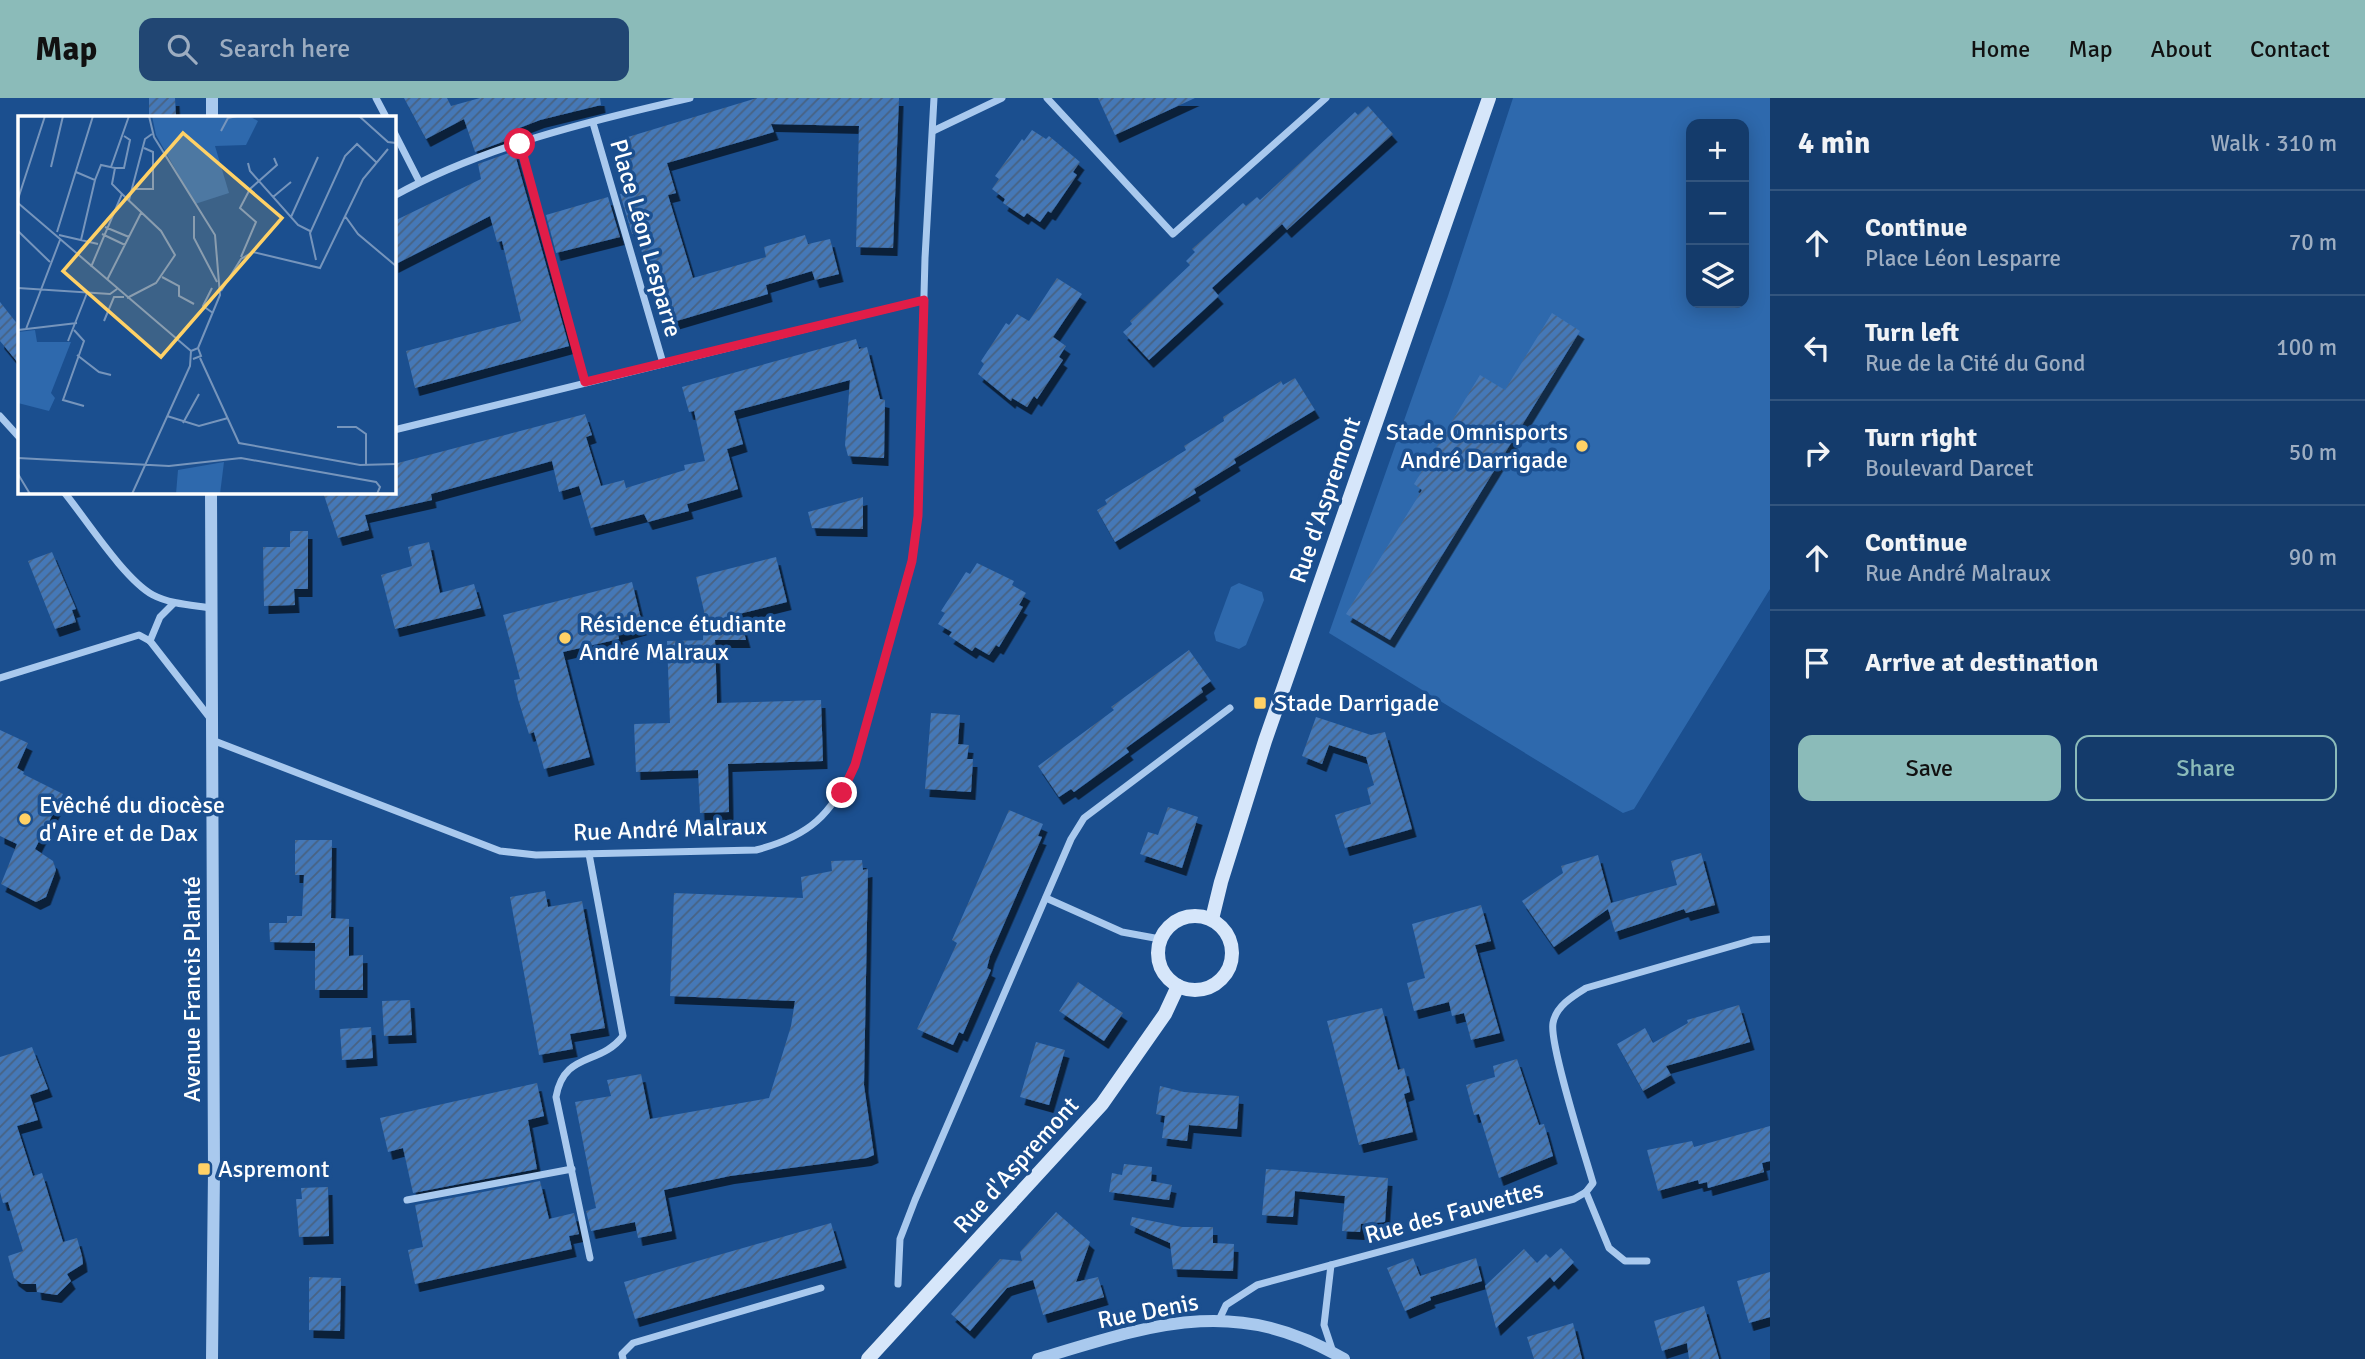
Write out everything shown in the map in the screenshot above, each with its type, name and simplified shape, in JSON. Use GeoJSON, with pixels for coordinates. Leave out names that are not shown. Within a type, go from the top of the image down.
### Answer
{"type":"FeatureCollection","features":[{"type":"Feature","properties":{"kind":"main road","name":"Rue d'Aspremont"},"geometry":{"type":"LineString","coordinates":[[1212,919],[1265,741],[1489,98]]}},
{"type":"Feature","properties":{"kind":"main road"},"geometry":{"type":"LineString","coordinates":[[1192,915],[1212,919],[1227,934],[1232,954],[1227,972],[1214,985],[1196,990],[1178,986],[1164,974],[1158,957],[1160,939],[1172,922],[1192,915]]}},
{"type":"Feature","properties":{"kind":"main road","name":"Rue d'Aspremont"},"geometry":{"type":"LineString","coordinates":[[868,1359],[1102,1104],[1165,1014],[1178,986]]}},
{"type":"Feature","properties":{"kind":"street"},"geometry":{"type":"LineString","coordinates":[[212,98],[212,116]]}},
{"type":"Feature","properties":{"kind":"street"},"geometry":{"type":"LineString","coordinates":[[376,98],[385,116]]}},
{"type":"Feature","properties":{"kind":"street"},"geometry":{"type":"LineString","coordinates":[[396,195],[419,181],[520,144],[690,98]]}},
{"type":"Feature","properties":{"kind":"street","name":"Rue André Malraux"},"geometry":{"type":"LineString","coordinates":[[211,740],[500,851],[536,855],[757,850],[787,842],[826,814],[842,793],[855,765],[912,561],[919,472],[934,98]]}},
{"type":"Feature","properties":{"kind":"street"},"geometry":{"type":"LineString","coordinates":[[933,131],[1002,98]]}},
{"type":"Feature","properties":{"kind":"street"},"geometry":{"type":"LineString","coordinates":[[1047,98],[1173,234],[1326,98]]}},
{"type":"Feature","properties":{"kind":"street","name":"Place Léon Lesparre"},"geometry":{"type":"LineString","coordinates":[[593,123],[663,363]]}},
{"type":"Feature","properties":{"kind":"street"},"geometry":{"type":"LineString","coordinates":[[396,136],[419,181]]}},
{"type":"Feature","properties":{"kind":"street"},"geometry":{"type":"LineString","coordinates":[[520,144],[585,382]]}},
{"type":"Feature","properties":{"kind":"street"},"geometry":{"type":"LineString","coordinates":[[396,429],[924,300]]}},
{"type":"Feature","properties":{"kind":"street"},"geometry":{"type":"LineString","coordinates":[[0,416],[18,436]]}},
{"type":"Feature","properties":{"kind":"street"},"geometry":{"type":"LineString","coordinates":[[66,494],[136,584],[153,595],[174,603],[211,608]]}},
{"type":"Feature","properties":{"kind":"street","name":"Avenue Francis Planté"},"geometry":{"type":"LineString","coordinates":[[211,494],[214,1144],[212,1359]]}},
{"type":"Feature","properties":{"kind":"street"},"geometry":{"type":"LineString","coordinates":[[150,640],[160,617],[174,603]]}},
{"type":"Feature","properties":{"kind":"street"},"geometry":{"type":"LineString","coordinates":[[0,678],[139,635],[150,640],[211,719]]}},
{"type":"Feature","properties":{"kind":"street"},"geometry":{"type":"LineString","coordinates":[[898,1284],[901,1238],[910,1213],[1071,839],[1084,818],[1230,708]]}},
{"type":"Feature","properties":{"kind":"street"},"geometry":{"type":"LineString","coordinates":[[589,853],[623,1036],[615,1047],[574,1065],[559,1079],[556,1097],[590,1258]]}},
{"type":"Feature","properties":{"kind":"street"},"geometry":{"type":"LineString","coordinates":[[1046,898],[1122,932],[1160,939]]}},
{"type":"Feature","properties":{"kind":"street"},"geometry":{"type":"LineString","coordinates":[[1647,1261],[1625,1261],[1609,1248],[1586,1192],[1593,1183],[1556,1048],[1553,1023],[1565,1002],[1586,988],[1753,940],[1770,939]]}},
{"type":"Feature","properties":{"kind":"street"},"geometry":{"type":"LineString","coordinates":[[407,1200],[572,1168]]}},
{"type":"Feature","properties":{"kind":"street","name":"Rue des Fauvettes"},"geometry":{"type":"LineString","coordinates":[[1219,1320],[1226,1305],[1257,1284],[1574,1199],[1586,1192]]}},
{"type":"Feature","properties":{"kind":"street"},"geometry":{"type":"LineString","coordinates":[[1331,1265],[1324,1325],[1338,1356]]}},
{"type":"Feature","properties":{"kind":"street"},"geometry":{"type":"LineString","coordinates":[[623,1359],[622,1354],[633,1343],[821,1288]]}},
{"type":"Feature","properties":{"kind":"street","name":"Rue Denis"},"geometry":{"type":"LineString","coordinates":[[1038,1359],[1128,1332],[1185,1321],[1219,1320],[1272,1326],[1315,1342],[1338,1356]]}},
{"type":"Feature","properties":{"kind":"shaded area","name":"Stade Omnisports André Darrigade"},"geometry":{"type":"Polygon","coordinates":[[[1513,98],[1770,98],[1770,589],[1634,809],[1623,813],[1329,633],[1448,296],[1513,98]]]}},
{"type":"Feature","properties":{"kind":"shaded area"},"geometry":{"type":"Polygon","coordinates":[[[1239,583],[1262,592],[1264,600],[1246,645],[1239,649],[1216,641],[1214,633],[1231,587],[1239,583]]]}},
{"type":"Feature","properties":{"kind":"building"},"geometry":{"type":"Polygon","coordinates":[[[149,98],[175,98],[176,116],[149,116],[149,98]]]}},
{"type":"Feature","properties":{"kind":"building"},"geometry":{"type":"Polygon","coordinates":[[[404,98],[447,98],[451,106],[480,98],[600,98],[601,105],[540,120],[509,132],[511,139],[475,152],[464,119],[426,139],[404,98]]]}},
{"type":"Feature","properties":{"kind":"building"},"geometry":{"type":"Polygon","coordinates":[[[757,98],[899,98],[893,248],[856,247],[859,126],[771,124],[774,132],[667,163],[676,193],[668,195],[693,278],[766,257],[764,247],[805,235],[808,244],[830,239],[839,274],[815,280],[812,271],[766,285],[768,294],[663,325],[636,232],[632,234],[620,194],[632,191],[618,140],[757,98]]]}},
{"type":"Feature","properties":{"kind":"building"},"geometry":{"type":"Polygon","coordinates":[[[1098,98],[1195,98],[1115,135],[1098,98]]]}},
{"type":"Feature","properties":{"kind":"building"},"geometry":{"type":"Polygon","coordinates":[[[1368,106],[1393,134],[1287,230],[1282,224],[1212,288],[1219,296],[1149,360],[1123,332],[1132,324],[1130,321],[1190,265],[1186,261],[1195,252],[1192,249],[1243,203],[1246,206],[1257,197],[1260,200],[1355,112],[1358,115],[1368,106]]]}},
{"type":"Feature","properties":{"kind":"building"},"geometry":{"type":"Polygon","coordinates":[[[1032,130],[1046,139],[1049,136],[1080,162],[1073,172],[1077,175],[1051,213],[1048,211],[1040,222],[1027,213],[1024,217],[1003,203],[1005,199],[992,189],[999,179],[995,176],[1022,139],[1024,141],[1032,130]]]}},
{"type":"Feature","properties":{"kind":"building"},"geometry":{"type":"Polygon","coordinates":[[[514,151],[569,346],[415,388],[406,351],[521,321],[502,241],[497,242],[490,216],[396,264],[396,220],[481,179],[478,164],[514,151]]]}},
{"type":"Feature","properties":{"kind":"building"},"geometry":{"type":"Polygon","coordinates":[[[608,197],[620,237],[556,253],[546,215],[608,197]]]}},
{"type":"Feature","properties":{"kind":"building"},"geometry":{"type":"Polygon","coordinates":[[[1057,278],[1082,294],[1053,337],[1066,346],[1059,357],[1063,360],[1037,399],[1034,396],[1027,407],[1012,398],[1011,401],[978,374],[984,364],[981,361],[1006,323],[1009,325],[1017,314],[1029,321],[1057,278]]]}},
{"type":"Feature","properties":{"kind":"building"},"geometry":{"type":"Polygon","coordinates":[[[0,302],[18,325],[18,363],[0,341],[0,302]]]}},
{"type":"Feature","properties":{"kind":"building"},"geometry":{"type":"Polygon","coordinates":[[[1552,313],[1580,331],[1390,640],[1346,614],[1422,490],[1414,484],[1480,375],[1505,390],[1552,313]]]}},
{"type":"Feature","properties":{"kind":"building"},"geometry":{"type":"Polygon","coordinates":[[[856,339],[859,349],[867,347],[880,399],[885,400],[884,458],[848,456],[845,445],[850,380],[734,411],[743,444],[727,449],[738,489],[687,504],[689,511],[648,522],[644,514],[591,528],[579,486],[559,492],[552,461],[431,494],[432,500],[365,515],[369,530],[338,538],[324,494],[396,494],[396,463],[585,414],[592,435],[586,437],[601,486],[624,480],[626,488],[685,470],[684,465],[705,461],[694,411],[689,412],[682,387],[856,339]]]}},
{"type":"Feature","properties":{"kind":"building"},"geometry":{"type":"Polygon","coordinates":[[[1295,378],[1315,410],[1234,459],[1236,463],[1194,489],[1196,493],[1115,542],[1097,510],[1107,504],[1105,500],[1186,450],[1184,446],[1224,421],[1223,417],[1281,381],[1283,385],[1295,378]]]}},
{"type":"Feature","properties":{"kind":"building"},"geometry":{"type":"Polygon","coordinates":[[[863,497],[863,529],[812,528],[808,512],[863,497]]]}},
{"type":"Feature","properties":{"kind":"building"},"geometry":{"type":"Polygon","coordinates":[[[290,531],[308,531],[308,589],[294,589],[295,605],[264,606],[263,547],[290,547],[290,531]]]}},
{"type":"Feature","properties":{"kind":"building"},"geometry":{"type":"Polygon","coordinates":[[[429,542],[440,593],[474,584],[481,608],[395,629],[381,575],[412,566],[408,547],[429,542]]]}},
{"type":"Feature","properties":{"kind":"building"},"geometry":{"type":"Polygon","coordinates":[[[52,552],[76,609],[72,610],[76,622],[55,629],[28,561],[52,552]]]}},
{"type":"Feature","properties":{"kind":"building"},"geometry":{"type":"Polygon","coordinates":[[[776,557],[787,602],[739,614],[746,640],[715,640],[717,703],[821,700],[823,761],[728,764],[729,812],[700,813],[698,770],[636,772],[634,724],[670,723],[667,641],[712,640],[703,640],[704,611],[696,577],[776,557]]]}},
{"type":"Feature","properties":{"kind":"building"},"geometry":{"type":"Polygon","coordinates":[[[977,563],[1014,581],[1012,585],[1026,593],[1019,605],[1023,607],[999,647],[996,645],[989,655],[975,647],[972,651],[949,636],[952,632],[938,624],[945,613],[941,611],[966,572],[970,574],[977,563]]]}},
{"type":"Feature","properties":{"kind":"building","name":"Résidence étudiante André Malraux"},"geometry":{"type":"Polygon","coordinates":[[[632,582],[643,627],[618,634],[619,639],[563,652],[590,757],[544,769],[534,732],[529,734],[518,699],[514,680],[520,679],[503,615],[632,582]]]}},
{"type":"Feature","properties":{"kind":"building"},"geometry":{"type":"Polygon","coordinates":[[[1189,650],[1211,681],[1201,688],[1203,692],[1126,748],[1129,752],[1074,792],[1071,789],[1059,797],[1038,766],[1114,710],[1111,707],[1189,650]]]}},
{"type":"Feature","properties":{"kind":"building"},"geometry":{"type":"Polygon","coordinates":[[[931,713],[960,715],[958,744],[969,745],[967,759],[973,759],[971,792],[925,789],[931,713]]]}},
{"type":"Feature","properties":{"kind":"building"},"geometry":{"type":"Polygon","coordinates":[[[1316,717],[1371,735],[1385,732],[1412,829],[1345,848],[1335,815],[1371,804],[1367,788],[1374,785],[1366,757],[1329,745],[1322,764],[1302,756],[1316,717]]]}},
{"type":"Feature","properties":{"kind":"building","name":"Evêché du diocèse d'Aire et de Dax"},"geometry":{"type":"Polygon","coordinates":[[[0,730],[28,743],[17,768],[24,772],[23,774],[63,794],[35,849],[53,861],[56,870],[46,897],[36,902],[1,884],[17,844],[0,836],[0,730]]]}},
{"type":"Feature","properties":{"kind":"building"},"geometry":{"type":"Polygon","coordinates":[[[1168,807],[1198,817],[1182,868],[1140,854],[1148,832],[1158,835],[1168,807]]]}},
{"type":"Feature","properties":{"kind":"building"},"geometry":{"type":"Polygon","coordinates":[[[1009,810],[1043,824],[1038,836],[1042,837],[990,956],[987,968],[991,970],[963,1034],[959,1032],[953,1045],[917,1029],[957,943],[952,940],[1009,810]]]}},
{"type":"Feature","properties":{"kind":"building"},"geometry":{"type":"Polygon","coordinates":[[[295,840],[332,840],[331,918],[349,919],[349,956],[363,955],[363,990],[315,990],[315,943],[270,942],[269,923],[287,923],[287,916],[302,916],[304,875],[295,875],[295,840]]]}},
{"type":"Feature","properties":{"kind":"building"},"geometry":{"type":"Polygon","coordinates":[[[1701,853],[1715,905],[1686,913],[1684,909],[1615,932],[1608,909],[1554,947],[1522,901],[1563,873],[1561,866],[1598,855],[1611,903],[1677,885],[1671,861],[1701,853]]]}},
{"type":"Feature","properties":{"kind":"building"},"geometry":{"type":"Polygon","coordinates":[[[862,860],[863,870],[868,869],[864,1085],[874,1155],[730,1176],[664,1190],[672,1231],[638,1238],[635,1222],[591,1231],[586,1211],[596,1208],[575,1102],[611,1096],[607,1080],[641,1074],[650,1119],[769,1098],[791,1026],[795,1001],[670,996],[674,893],[803,898],[801,877],[832,871],[831,861],[862,860]]]}},
{"type":"Feature","properties":{"kind":"building"},"geometry":{"type":"Polygon","coordinates":[[[545,891],[548,907],[582,901],[605,1028],[570,1034],[573,1049],[539,1055],[510,897],[545,891]]]}},
{"type":"Feature","properties":{"kind":"building"},"geometry":{"type":"Polygon","coordinates":[[[1481,905],[1491,941],[1475,945],[1500,1033],[1471,1040],[1464,1013],[1452,1016],[1449,1002],[1414,1011],[1407,983],[1425,978],[1412,924],[1481,905]]]}},
{"type":"Feature","properties":{"kind":"building"},"geometry":{"type":"Polygon","coordinates":[[[1078,982],[1123,1013],[1104,1041],[1059,1011],[1078,982]]]}},
{"type":"Feature","properties":{"kind":"building"},"geometry":{"type":"Polygon","coordinates":[[[410,1000],[412,1035],[384,1036],[382,1001],[410,1000]]]}},
{"type":"Feature","properties":{"kind":"building"},"geometry":{"type":"Polygon","coordinates":[[[1739,1005],[1750,1042],[1666,1066],[1671,1075],[1643,1091],[1617,1044],[1645,1028],[1653,1043],[1688,1023],[1687,1020],[1739,1005]]]}},
{"type":"Feature","properties":{"kind":"building"},"geometry":{"type":"Polygon","coordinates":[[[1382,1008],[1398,1070],[1404,1068],[1410,1092],[1404,1094],[1413,1132],[1359,1145],[1327,1021],[1382,1008]]]}},
{"type":"Feature","properties":{"kind":"building"},"geometry":{"type":"Polygon","coordinates":[[[371,1027],[373,1058],[342,1060],[340,1029],[371,1027]]]}},
{"type":"Feature","properties":{"kind":"building"},"geometry":{"type":"Polygon","coordinates":[[[1036,1042],[1065,1050],[1049,1105],[1020,1097],[1036,1042]]]}},
{"type":"Feature","properties":{"kind":"building"},"geometry":{"type":"Polygon","coordinates":[[[32,1047],[48,1089],[30,1095],[38,1120],[17,1126],[33,1176],[42,1173],[63,1242],[77,1238],[83,1264],[67,1274],[71,1281],[57,1295],[37,1292],[36,1284],[22,1284],[14,1278],[8,1256],[23,1251],[8,1202],[3,1203],[0,1192],[0,1057],[32,1047]]]}},
{"type":"Feature","properties":{"kind":"building"},"geometry":{"type":"Polygon","coordinates":[[[1517,1059],[1539,1125],[1544,1124],[1553,1156],[1499,1178],[1479,1114],[1474,1115],[1466,1085],[1495,1077],[1493,1066],[1517,1059]]]}},
{"type":"Feature","properties":{"kind":"building"},"geometry":{"type":"Polygon","coordinates":[[[537,1083],[544,1116],[528,1120],[537,1169],[413,1193],[403,1148],[388,1152],[380,1118],[537,1083]]]}},
{"type":"Feature","properties":{"kind":"building"},"geometry":{"type":"Polygon","coordinates":[[[1160,1086],[1184,1092],[1239,1096],[1237,1129],[1189,1125],[1187,1141],[1162,1138],[1165,1116],[1156,1114],[1160,1086]]]}},
{"type":"Feature","properties":{"kind":"building"},"geometry":{"type":"Polygon","coordinates":[[[1770,1126],[1770,1161],[1762,1163],[1764,1172],[1708,1188],[1707,1182],[1699,1184],[1698,1180],[1658,1191],[1647,1150],[1692,1141],[1694,1147],[1770,1126]]]}},
{"type":"Feature","properties":{"kind":"building"},"geometry":{"type":"Polygon","coordinates":[[[1124,1164],[1152,1167],[1151,1181],[1172,1185],[1169,1200],[1109,1192],[1112,1173],[1122,1175],[1124,1164]]]}},
{"type":"Feature","properties":{"kind":"building"},"geometry":{"type":"Polygon","coordinates":[[[1266,1169],[1388,1178],[1385,1222],[1361,1224],[1360,1232],[1342,1231],[1345,1196],[1295,1191],[1293,1217],[1262,1215],[1266,1169]]]}},
{"type":"Feature","properties":{"kind":"building"},"geometry":{"type":"Polygon","coordinates":[[[540,1181],[549,1219],[574,1213],[579,1234],[569,1236],[572,1249],[415,1284],[408,1250],[423,1247],[415,1205],[540,1181]]]}},
{"type":"Feature","properties":{"kind":"building"},"geometry":{"type":"Polygon","coordinates":[[[328,1187],[329,1236],[299,1237],[296,1199],[302,1199],[301,1188],[328,1187]]]}},
{"type":"Feature","properties":{"kind":"building"},"geometry":{"type":"Polygon","coordinates":[[[1056,1212],[1090,1242],[1076,1282],[1098,1277],[1104,1297],[1043,1315],[1033,1280],[1007,1288],[970,1331],[951,1314],[1000,1259],[1022,1261],[1020,1252],[1056,1212]]]}},
{"type":"Feature","properties":{"kind":"building"},"geometry":{"type":"Polygon","coordinates":[[[1132,1217],[1182,1227],[1213,1227],[1213,1243],[1234,1244],[1233,1271],[1173,1269],[1170,1243],[1130,1225],[1132,1217]]]}},
{"type":"Feature","properties":{"kind":"building"},"geometry":{"type":"Polygon","coordinates":[[[831,1223],[842,1260],[635,1319],[624,1282],[831,1223]]]}},
{"type":"Feature","properties":{"kind":"building"},"geometry":{"type":"Polygon","coordinates":[[[1561,1248],[1574,1262],[1554,1282],[1550,1277],[1496,1328],[1485,1286],[1524,1249],[1537,1263],[1546,1254],[1550,1258],[1561,1248]]]}},
{"type":"Feature","properties":{"kind":"building"},"geometry":{"type":"Polygon","coordinates":[[[1413,1258],[1420,1276],[1476,1258],[1482,1281],[1430,1297],[1431,1300],[1405,1311],[1387,1268],[1413,1258]]]}},
{"type":"Feature","properties":{"kind":"building"},"geometry":{"type":"Polygon","coordinates":[[[1770,1272],[1770,1317],[1749,1323],[1737,1281],[1770,1272]]]}},
{"type":"Feature","properties":{"kind":"building"},"geometry":{"type":"Polygon","coordinates":[[[309,1277],[341,1278],[340,1331],[309,1330],[309,1277]]]}},
{"type":"Feature","properties":{"kind":"building"},"geometry":{"type":"Polygon","coordinates":[[[1704,1306],[1719,1359],[1689,1359],[1687,1343],[1662,1351],[1654,1321],[1704,1306]]]}},
{"type":"Feature","properties":{"kind":"building"},"geometry":{"type":"Polygon","coordinates":[[[1573,1323],[1582,1359],[1534,1359],[1527,1337],[1573,1323]]]}},
{"type":"Feature","properties":{"kind":"place","name":"Stade Omnisports André Darrigade"},"geometry":{"type":"Point","coordinates":[1582,446]}},
{"type":"Feature","properties":{"kind":"place","name":"Résidence étudiante André Malraux"},"geometry":{"type":"Point","coordinates":[565,638]}},
{"type":"Feature","properties":{"kind":"place","name":"Stade Darrigade"},"geometry":{"type":"Point","coordinates":[1260,703]}},
{"type":"Feature","properties":{"kind":"place","name":"Evêché du diocèse d'Aire et de Dax"},"geometry":{"type":"Point","coordinates":[25,819]}},
{"type":"Feature","properties":{"kind":"place","name":"Aspremont"},"geometry":{"type":"Point","coordinates":[204,1169]}},
{"type":"Feature","properties":{"kind":"route"},"geometry":{"type":"LineString","coordinates":[[520,144],[585,382],[924,300],[918,516],[912,561],[855,765],[842,793]]}}]}
